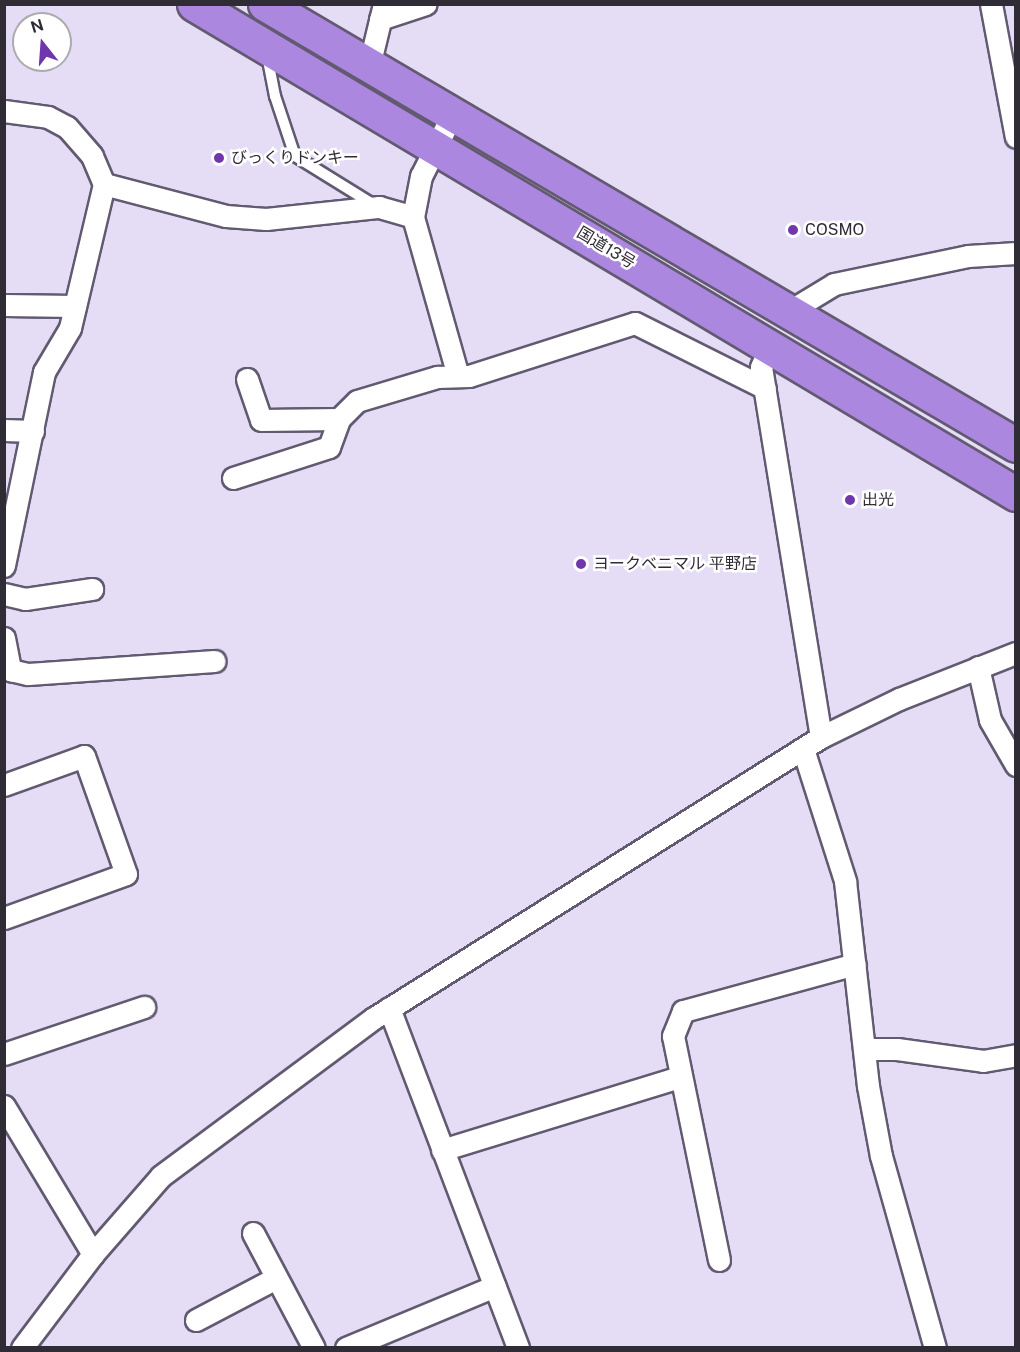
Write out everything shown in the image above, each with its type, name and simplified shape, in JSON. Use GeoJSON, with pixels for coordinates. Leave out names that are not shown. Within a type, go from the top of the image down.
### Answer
{"type":"FeatureCollection","features":[{"type":"Feature","properties":{"kind":"highway","name":"国道13号"},"geometry":{"type":"LineString","coordinates":[[194,4],[436,146],[1016,494]]}},
{"type":"Feature","properties":{"kind":"highway"},"geometry":{"type":"LineString","coordinates":[[265,4],[1016,445]]}},
{"type":"Feature","properties":{"kind":"street"},"geometry":{"type":"LineString","coordinates":[[369,66],[382,12],[426,4]]}},
{"type":"Feature","properties":{"kind":"street"},"geometry":{"type":"LineString","coordinates":[[991,4],[1016,137]]}},
{"type":"Feature","properties":{"kind":"street"},"geometry":{"type":"LineString","coordinates":[[4,111],[48,117],[67,127],[92,156],[104,184],[70,328],[44,372],[33,431],[5,549],[4,566]]}},
{"type":"Feature","properties":{"kind":"street"},"geometry":{"type":"LineString","coordinates":[[452,115],[421,176],[413,217],[458,376]]}},
{"type":"Feature","properties":{"kind":"street"},"geometry":{"type":"LineString","coordinates":[[104,184],[226,216],[266,219],[379,207],[413,217]]}},
{"type":"Feature","properties":{"kind":"street"},"geometry":{"type":"LineString","coordinates":[[788,312],[834,284],[968,256],[1016,253]]}},
{"type":"Feature","properties":{"kind":"street"},"geometry":{"type":"LineString","coordinates":[[4,305],[75,306]]}},
{"type":"Feature","properties":{"kind":"street"},"geometry":{"type":"LineString","coordinates":[[233,478],[329,447],[339,419],[357,401],[437,377],[458,376],[635,323],[765,388]]}},
{"type":"Feature","properties":{"kind":"street"},"geometry":{"type":"LineString","coordinates":[[770,346],[761,367],[821,737]]}},
{"type":"Feature","properties":{"kind":"street"},"geometry":{"type":"LineString","coordinates":[[247,379],[261,420],[339,419]]}},
{"type":"Feature","properties":{"kind":"street"},"geometry":{"type":"LineString","coordinates":[[4,430],[33,431]]}},
{"type":"Feature","properties":{"kind":"street"},"geometry":{"type":"LineString","coordinates":[[4,594],[26,599],[92,589]]}},
{"type":"Feature","properties":{"kind":"street"},"geometry":{"type":"LineString","coordinates":[[4,638],[10,670],[28,674],[215,661]]}},
{"type":"Feature","properties":{"kind":"street"},"geometry":{"type":"LineString","coordinates":[[22,1347],[93,1254],[140,1198],[182,1157],[389,1008],[821,737],[899,699],[1016,653]]}},
{"type":"Feature","properties":{"kind":"street"},"geometry":{"type":"LineString","coordinates":[[978,667],[990,720],[1016,765]]}},
{"type":"Feature","properties":{"kind":"street"},"geometry":{"type":"LineString","coordinates":[[803,749],[845,881],[865,1049],[881,1156],[935,1347]]}},
{"type":"Feature","properties":{"kind":"street"},"geometry":{"type":"LineString","coordinates":[[4,785],[84,756],[126,874],[4,918]]}},
{"type":"Feature","properties":{"kind":"street"},"geometry":{"type":"LineString","coordinates":[[719,1260],[673,1036],[682,1011],[855,964]]}},
{"type":"Feature","properties":{"kind":"street"},"geometry":{"type":"LineString","coordinates":[[4,1054],[144,1007]]}},
{"type":"Feature","properties":{"kind":"street"},"geometry":{"type":"LineString","coordinates":[[389,1008],[518,1347]]}},
{"type":"Feature","properties":{"kind":"street"},"geometry":{"type":"LineString","coordinates":[[865,1049],[897,1049],[983,1061],[1016,1055]]}},
{"type":"Feature","properties":{"kind":"street"},"geometry":{"type":"LineString","coordinates":[[442,1150],[680,1077]]}},
{"type":"Feature","properties":{"kind":"street"},"geometry":{"type":"LineString","coordinates":[[4,1106],[12,1134],[93,1254]]}},
{"type":"Feature","properties":{"kind":"street"},"geometry":{"type":"LineString","coordinates":[[253,1233],[314,1347]]}},
{"type":"Feature","properties":{"kind":"street"},"geometry":{"type":"LineString","coordinates":[[196,1320],[276,1278]]}},
{"type":"Feature","properties":{"kind":"street"},"geometry":{"type":"LineString","coordinates":[[346,1347],[495,1286]]}},
{"type":"Feature","properties":{"kind":"lane"},"geometry":{"type":"LineString","coordinates":[[265,46],[274,96],[295,156],[379,207]]}},
{"type":"Feature","properties":{"kind":"place","name":"びっくりドンキー"},"geometry":{"type":"Point","coordinates":[219,158]}},
{"type":"Feature","properties":{"kind":"place","name":"COSMO"},"geometry":{"type":"Point","coordinates":[793,230]}},
{"type":"Feature","properties":{"kind":"place","name":"出光"},"geometry":{"type":"Point","coordinates":[850,500]}},
{"type":"Feature","properties":{"kind":"place","name":"ヨークベニマル 平野店"},"geometry":{"type":"Point","coordinates":[581,564]}}]}
